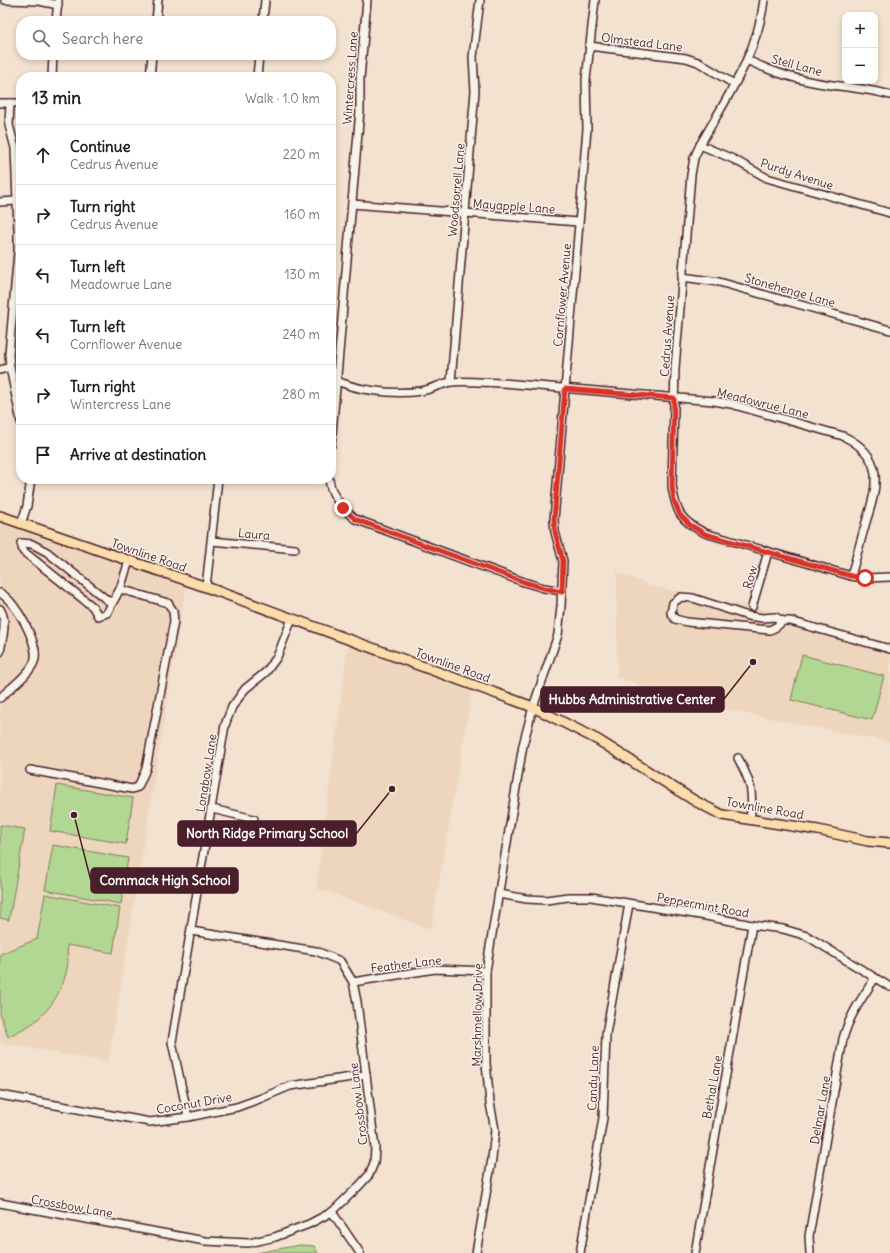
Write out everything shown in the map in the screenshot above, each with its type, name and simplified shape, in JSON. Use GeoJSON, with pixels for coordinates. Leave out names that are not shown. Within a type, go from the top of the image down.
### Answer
{"type":"FeatureCollection","features":[{"type":"Feature","properties":{"kind":"main road","name":"Townline Road"},"geometry":{"type":"LineString","coordinates":[[0,516],[206,587],[533,708],[598,740],[695,801],[722,815],[818,830],[868,841],[890,843]]}},
{"type":"Feature","properties":{"kind":"street"},"geometry":{"type":"LineString","coordinates":[[5,0],[58,2],[57,16]]}},
{"type":"Feature","properties":{"kind":"street"},"geometry":{"type":"LineString","coordinates":[[156,16],[158,0]]}},
{"type":"Feature","properties":{"kind":"street"},"geometry":{"type":"LineString","coordinates":[[262,16],[264,0]]}},
{"type":"Feature","properties":{"kind":"street","name":"Wintercress Lane"},"geometry":{"type":"LineString","coordinates":[[336,360],[352,204],[367,0]]}},
{"type":"Feature","properties":{"kind":"street","name":"Woodsorrell Lane"},"geometry":{"type":"LineString","coordinates":[[451,382],[475,90],[473,57],[480,0]]}},
{"type":"Feature","properties":{"kind":"street","name":"Cornflower Avenue"},"geometry":{"type":"LineString","coordinates":[[533,708],[558,635],[562,592],[563,561],[555,532],[554,520],[587,129],[586,80],[595,0]]}},
{"type":"Feature","properties":{"kind":"street","name":"Cedrus Avenue"},"geometry":{"type":"LineString","coordinates":[[764,0],[761,16],[747,60],[694,158],[691,175],[674,368],[672,486],[674,501],[680,515],[690,525],[705,534],[851,576],[865,578],[890,577]]}},
{"type":"Feature","properties":{"kind":"street","name":"Olmstead Lane"},"geometry":{"type":"LineString","coordinates":[[589,46],[686,58],[698,62],[734,84]]}},
{"type":"Feature","properties":{"kind":"street"},"geometry":{"type":"LineString","coordinates":[[52,72],[53,60]]}},
{"type":"Feature","properties":{"kind":"street"},"geometry":{"type":"LineString","coordinates":[[150,72],[152,60]]}},
{"type":"Feature","properties":{"kind":"street"},"geometry":{"type":"LineString","coordinates":[[257,72],[259,60]]}},
{"type":"Feature","properties":{"kind":"street","name":"Stell Lane"},"geometry":{"type":"LineString","coordinates":[[747,60],[760,66],[807,81],[890,95]]}},
{"type":"Feature","properties":{"kind":"street"},"geometry":{"type":"LineString","coordinates":[[0,103],[16,103]]}},
{"type":"Feature","properties":{"kind":"street"},"geometry":{"type":"LineString","coordinates":[[0,202],[16,201],[15,148],[9,125],[10,103]]}},
{"type":"Feature","properties":{"kind":"street","name":"Purdy Avenue"},"geometry":{"type":"LineString","coordinates":[[700,145],[733,159],[767,178],[890,213]]}},
{"type":"Feature","properties":{"kind":"street","name":"Mayapple Lane"},"geometry":{"type":"LineString","coordinates":[[352,204],[578,222]]}},
{"type":"Feature","properties":{"kind":"street"},"geometry":{"type":"LineString","coordinates":[[16,275],[9,354],[10,368],[16,397]]}},
{"type":"Feature","properties":{"kind":"street","name":"Stonehenge Lane"},"geometry":{"type":"LineString","coordinates":[[682,277],[719,282],[890,330]]}},
{"type":"Feature","properties":{"kind":"street"},"geometry":{"type":"LineString","coordinates":[[0,370],[10,368]]}},
{"type":"Feature","properties":{"kind":"street","name":"Meadowrue Lane"},"geometry":{"type":"LineString","coordinates":[[336,380],[366,390],[400,392],[420,391],[451,382],[503,383],[731,404],[843,436],[854,441],[870,458],[876,482],[874,498],[851,576]]}},
{"type":"Feature","properties":{"kind":"street"},"geometry":{"type":"LineString","coordinates":[[21,524],[27,506],[30,484]]}},
{"type":"Feature","properties":{"kind":"street"},"geometry":{"type":"LineString","coordinates":[[206,587],[218,484]]}},
{"type":"Feature","properties":{"kind":"street"},"geometry":{"type":"LineString","coordinates":[[330,484],[334,496],[343,508],[355,519],[524,582],[562,592]]}},
{"type":"Feature","properties":{"kind":"street","name":"Laura"},"geometry":{"type":"LineString","coordinates":[[212,541],[295,549]]}},
{"type":"Feature","properties":{"kind":"street"},"geometry":{"type":"LineString","coordinates":[[112,604],[47,552],[32,544],[21,543],[23,552],[93,607],[98,616],[107,614],[112,604],[120,588],[129,561]]}},
{"type":"Feature","properties":{"kind":"street","name":"Row"},"geometry":{"type":"LineString","coordinates":[[752,608],[768,552]]}},
{"type":"Feature","properties":{"kind":"street"},"geometry":{"type":"LineString","coordinates":[[30,770],[132,789],[138,787],[146,769],[174,621],[173,611],[168,603],[120,588]]}},
{"type":"Feature","properties":{"kind":"street"},"geometry":{"type":"LineString","coordinates":[[0,593],[8,598],[15,607],[35,648],[36,656],[34,663],[27,672],[0,698]]}},
{"type":"Feature","properties":{"kind":"street"},"geometry":{"type":"LineString","coordinates":[[783,621],[776,628],[770,630],[687,622],[675,619],[672,613],[673,603],[681,596],[693,598],[748,616],[763,618],[775,617],[783,621],[790,621],[890,649]]}},
{"type":"Feature","properties":{"kind":"street"},"geometry":{"type":"LineString","coordinates":[[0,609],[4,614],[4,628],[0,652]]}},
{"type":"Feature","properties":{"kind":"street","name":"Longbow Lane"},"geometry":{"type":"LineString","coordinates":[[188,1117],[172,1042],[225,725],[232,707],[245,689],[266,672],[277,658],[292,619]]}},
{"type":"Feature","properties":{"kind":"street","name":"Marshmellow Drive"},"geometry":{"type":"LineString","coordinates":[[476,1253],[492,1159],[495,1130],[490,1103],[486,1063],[486,971],[523,745],[533,708]]}},
{"type":"Feature","properties":{"kind":"street"},"geometry":{"type":"LineString","coordinates":[[738,758],[746,772],[751,786],[752,802],[750,820]]}},
{"type":"Feature","properties":{"kind":"street"},"geometry":{"type":"LineString","coordinates":[[212,809],[254,819]]}},
{"type":"Feature","properties":{"kind":"street","name":"Peppermint Road"},"geometry":{"type":"LineString","coordinates":[[499,894],[527,899],[546,900],[568,897],[591,897],[783,929],[807,936],[890,987]]}},
{"type":"Feature","properties":{"kind":"street","name":"Candy Lane"},"geometry":{"type":"LineString","coordinates":[[580,1253],[603,1118],[606,1034],[629,904]]}},
{"type":"Feature","properties":{"kind":"street","name":"Bethal Lane"},"geometry":{"type":"LineString","coordinates":[[694,1253],[752,925]]}},
{"type":"Feature","properties":{"kind":"street","name":"Crossbow Lane"},"geometry":{"type":"LineString","coordinates":[[0,1203],[205,1241],[249,1243],[275,1237],[310,1224],[332,1212],[369,1175],[374,1163],[375,1148],[371,1102],[353,982],[340,962],[316,951],[191,931]]}},
{"type":"Feature","properties":{"kind":"street","name":"Feather Lane"},"geometry":{"type":"LineString","coordinates":[[353,982],[435,969],[486,971]]}},
{"type":"Feature","properties":{"kind":"street","name":"Delmar Lane"},"geometry":{"type":"LineString","coordinates":[[810,1253],[809,1236],[843,1039],[847,1025],[855,1009],[874,978]]}},
{"type":"Feature","properties":{"kind":"street","name":"Coconut Drive"},"geometry":{"type":"LineString","coordinates":[[0,1095],[150,1122],[188,1117],[237,1107],[290,1086],[366,1075]]}},
{"type":"Feature","properties":{"kind":"street"},"geometry":{"type":"LineString","coordinates":[[332,1212],[360,1253]]}},
{"type":"Feature","properties":{"kind":"shaded area"},"geometry":{"type":"Polygon","coordinates":[[[0,521],[186,587],[108,1062],[0,1043],[0,521]]]}},
{"type":"Feature","properties":{"kind":"shaded area"},"geometry":{"type":"Polygon","coordinates":[[[617,572],[651,586],[784,614],[890,646],[890,742],[698,704],[617,677],[617,572]]]}},
{"type":"Feature","properties":{"kind":"shaded area"},"geometry":{"type":"Polygon","coordinates":[[[348,644],[472,690],[431,929],[316,888],[348,644]]]}},
{"type":"Feature","properties":{"kind":"green space"},"geometry":{"type":"Polygon","coordinates":[[[802,655],[884,676],[872,720],[791,700],[802,655]]]}},
{"type":"Feature","properties":{"kind":"green space"},"geometry":{"type":"Polygon","coordinates":[[[57,785],[133,798],[126,844],[50,831],[57,785]]]}},
{"type":"Feature","properties":{"kind":"green space"},"geometry":{"type":"Polygon","coordinates":[[[0,825],[25,829],[9,920],[0,918],[0,825]]]}},
{"type":"Feature","properties":{"kind":"green space"},"geometry":{"type":"Polygon","coordinates":[[[53,845],[128,858],[121,904],[45,890],[53,845]]]}},
{"type":"Feature","properties":{"kind":"green space"},"geometry":{"type":"Polygon","coordinates":[[[45,894],[120,908],[113,953],[67,945],[68,960],[65,977],[54,1000],[35,1022],[8,1037],[0,1014],[0,954],[37,939],[45,894]]]}},
{"type":"Feature","properties":{"kind":"green space"},"geometry":{"type":"Polygon","coordinates":[[[300,1245],[314,1246],[318,1253],[256,1253],[300,1245]]]}},
{"type":"Feature","properties":{"kind":"place","name":"Hubbs Administrative Center"},"geometry":{"type":"Point","coordinates":[753,662]}},
{"type":"Feature","properties":{"kind":"place","name":"North Ridge Primary School"},"geometry":{"type":"Point","coordinates":[392,789]}},
{"type":"Feature","properties":{"kind":"place","name":"Commack High School"},"geometry":{"type":"Point","coordinates":[74,815]}},
{"type":"Feature","properties":{"kind":"route"},"geometry":{"type":"LineString","coordinates":[[343,508],[355,519],[524,582],[562,592],[563,561],[555,532],[554,520],[565,389],[674,398],[672,486],[674,501],[680,515],[690,525],[705,534],[851,576],[865,578]]}}]}
